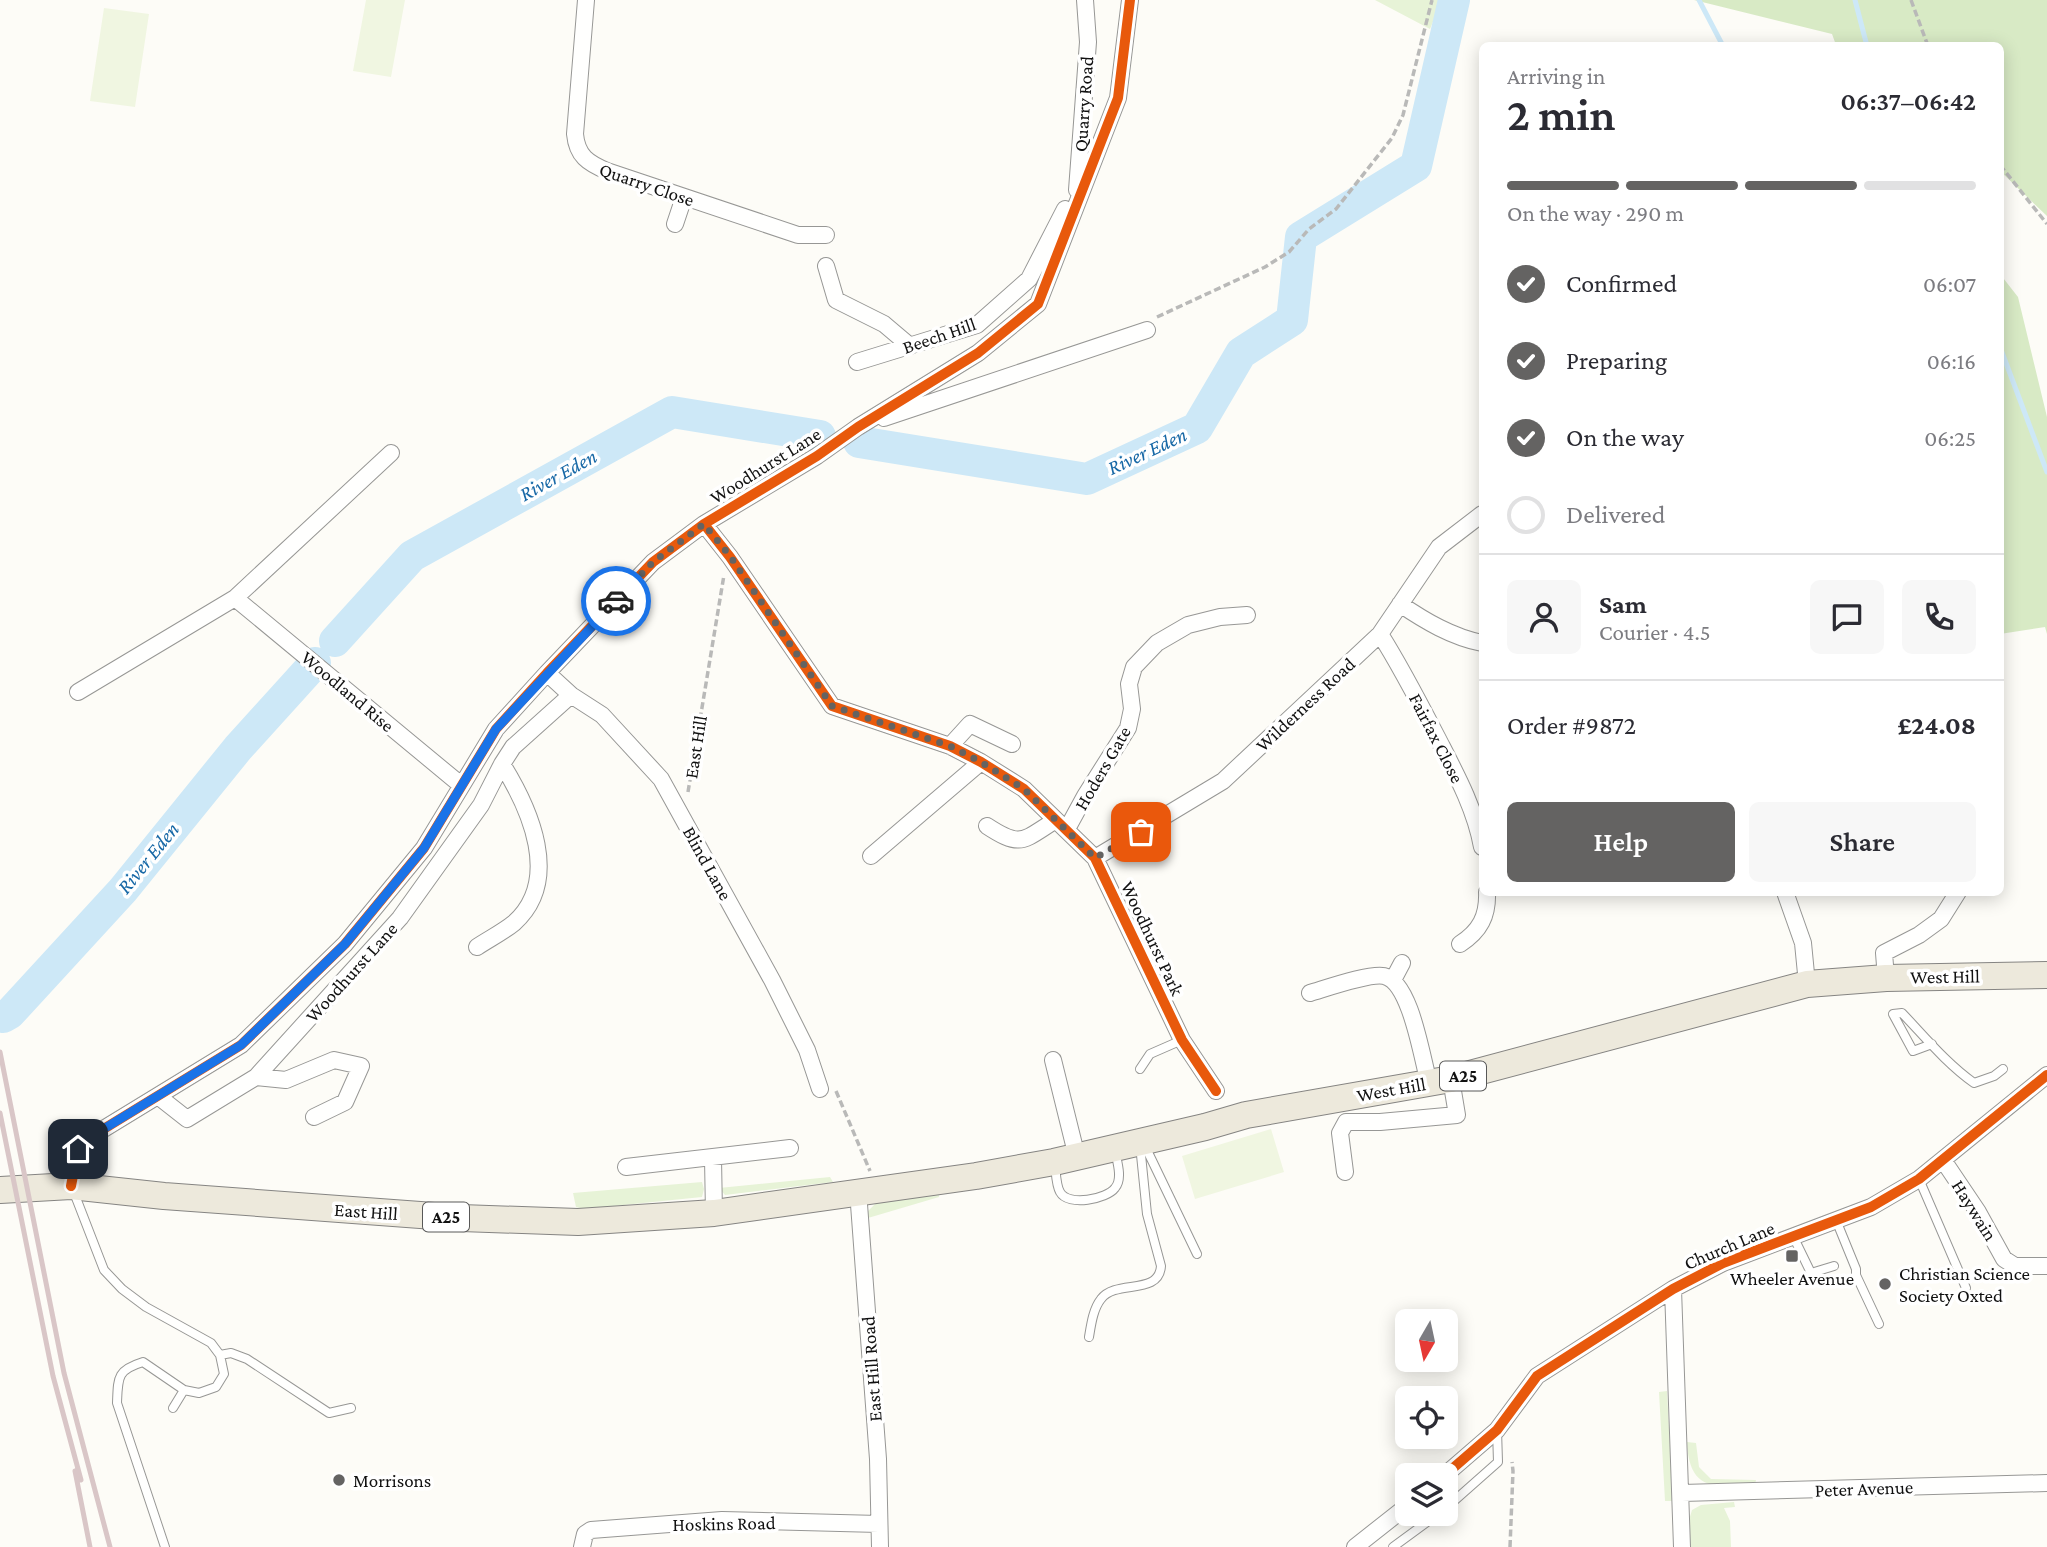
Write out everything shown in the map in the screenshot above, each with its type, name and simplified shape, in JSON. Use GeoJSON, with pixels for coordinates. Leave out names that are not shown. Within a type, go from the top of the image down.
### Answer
{"type":"FeatureCollection","features":[{"type":"Feature","properties":{"kind":"main road","name":"West Hill"},"geometry":{"type":"LineString","coordinates":[[868,1190],[976,1177],[1066,1160],[1246,1115],[1440,1081],[1807,984],[1886,978],[2047,975]]}},
{"type":"Feature","properties":{"kind":"main road","name":"East Hill"},"geometry":{"type":"LineString","coordinates":[[0,1190],[71,1186],[164,1196],[461,1218],[578,1222],[714,1213],[868,1190]]}},
{"type":"Feature","properties":{"kind":"street","name":"Quarry Close"},"geometry":{"type":"LineString","coordinates":[[586,0],[575,134],[576,148],[584,160],[596,167],[798,235],[826,235]]}},
{"type":"Feature","properties":{"kind":"street","name":"Quarry Road"},"geometry":{"type":"LineString","coordinates":[[1076,207],[1088,42],[1085,0]]}},
{"type":"Feature","properties":{"kind":"street","name":"Woodhurst Lane"},"geometry":{"type":"LineString","coordinates":[[71,1186],[78,1149],[97,1133],[241,1045],[345,944],[424,848],[496,729],[653,562],[704,524],[817,456],[858,427],[978,353],[1038,304],[1118,98],[1130,0]]}},
{"type":"Feature","properties":{"kind":"street","name":"Beech Hill"},"geometry":{"type":"LineString","coordinates":[[857,362],[977,325],[1030,279],[1077,186]]}},
{"type":"Feature","properties":{"kind":"street"},"geometry":{"type":"LineString","coordinates":[[675,224],[684,197]]}},
{"type":"Feature","properties":{"kind":"street"},"geometry":{"type":"LineString","coordinates":[[826,266],[836,300],[884,324],[909,346]]}},
{"type":"Feature","properties":{"kind":"street"},"geometry":{"type":"LineString","coordinates":[[858,427],[1147,326]]}},
{"type":"Feature","properties":{"kind":"street"},"geometry":{"type":"LineString","coordinates":[[78,692],[235,598],[391,453]]}},
{"type":"Feature","properties":{"kind":"street","name":"Wilderness Road"},"geometry":{"type":"LineString","coordinates":[[1095,858],[1223,782],[1380,634],[1439,547],[1479,516]]}},
{"type":"Feature","properties":{"kind":"street","name":"Woodhurst Park"},"geometry":{"type":"LineString","coordinates":[[704,524],[730,556],[832,706],[950,746],[981,762],[1024,789],[1095,858],[1182,1040],[1216,1091]]}},
{"type":"Feature","properties":{"kind":"street","name":"Woodland Rise"},"geometry":{"type":"LineString","coordinates":[[235,598],[461,785]]}},
{"type":"Feature","properties":{"kind":"street"},"geometry":{"type":"LineString","coordinates":[[1400,604],[1425,622],[1479,642]]}},
{"type":"Feature","properties":{"kind":"street","name":"Hoders Gate"},"geometry":{"type":"LineString","coordinates":[[1062,824],[1085,796],[1128,728],[1132,709],[1129,684],[1135,667],[1157,643],[1188,625],[1220,617],[1247,615]]}},
{"type":"Feature","properties":{"kind":"street","name":"Fairfax Close"},"geometry":{"type":"LineString","coordinates":[[1380,634],[1403,671],[1450,762],[1479,830]]}},
{"type":"Feature","properties":{"kind":"street","name":"Blind Lane"},"geometry":{"type":"LineString","coordinates":[[547,673],[571,695],[602,715],[661,779],[772,980],[828,1090]]}},
{"type":"Feature","properties":{"kind":"street","name":"Woodhurst Lane"},"geometry":{"type":"LineString","coordinates":[[159,1097],[187,1119],[256,1077],[400,918],[481,805],[513,747],[571,695]]}},
{"type":"Feature","properties":{"kind":"street"},"geometry":{"type":"LineString","coordinates":[[950,746],[970,724],[1012,744]]}},
{"type":"Feature","properties":{"kind":"street"},"geometry":{"type":"LineString","coordinates":[[870,856],[981,762]]}},
{"type":"Feature","properties":{"kind":"street"},"geometry":{"type":"LineString","coordinates":[[477,947],[514,923],[531,901],[539,880],[537,842],[519,792],[502,764]]}},
{"type":"Feature","properties":{"kind":"street"},"geometry":{"type":"LineString","coordinates":[[987,826],[1008,840],[1022,841],[1062,824]]}},
{"type":"Feature","properties":{"kind":"street"},"geometry":{"type":"LineString","coordinates":[[1460,944],[1471,937],[1481,924],[1487,907],[1487,896]]}},
{"type":"Feature","properties":{"kind":"street"},"geometry":{"type":"LineString","coordinates":[[1786,896],[1803,943],[1807,984]]}},
{"type":"Feature","properties":{"kind":"street"},"geometry":{"type":"LineString","coordinates":[[1886,978],[1884,953],[1919,935],[1941,919],[1955,896]]}},
{"type":"Feature","properties":{"kind":"street"},"geometry":{"type":"LineString","coordinates":[[1393,980],[1402,963]]}},
{"type":"Feature","properties":{"kind":"street"},"geometry":{"type":"LineString","coordinates":[[1310,993],[1374,976],[1393,980],[1409,1005],[1457,1115],[1381,1122],[1346,1122],[1340,1133],[1345,1172]]}},
{"type":"Feature","properties":{"kind":"street"},"geometry":{"type":"LineString","coordinates":[[256,1077],[286,1080],[334,1060],[361,1066],[345,1101],[314,1117]]}},
{"type":"Feature","properties":{"kind":"street"},"geometry":{"type":"LineString","coordinates":[[1053,1060],[1066,1160]]}},
{"type":"Feature","properties":{"kind":"street","name":"Church Lane"},"geometry":{"type":"LineString","coordinates":[[1458,1464],[1497,1430],[1537,1376],[1673,1289],[1723,1263],[1871,1207],[1919,1179],[2047,1076]]}},
{"type":"Feature","properties":{"kind":"street"},"geometry":{"type":"LineString","coordinates":[[626,1167],[790,1148]]}},
{"type":"Feature","properties":{"kind":"street"},"geometry":{"type":"LineString","coordinates":[[713,1159],[714,1213]]}},
{"type":"Feature","properties":{"kind":"street","name":"Haywain"},"geometry":{"type":"LineString","coordinates":[[1943,1160],[1978,1212],[2004,1259],[2015,1266],[2047,1266]]}},
{"type":"Feature","properties":{"kind":"street","name":"East Hill Road"},"geometry":{"type":"LineString","coordinates":[[868,1190],[880,1547]]}},
{"type":"Feature","properties":{"kind":"street"},"geometry":{"type":"LineString","coordinates":[[1673,1289],[1682,1547]]}},
{"type":"Feature","properties":{"kind":"street","name":"Peter Avenue"},"geometry":{"type":"LineString","coordinates":[[1682,1493],[2047,1483]]}},
{"type":"Feature","properties":{"kind":"street"},"geometry":{"type":"LineString","coordinates":[[1355,1547],[1395,1515]]}},
{"type":"Feature","properties":{"kind":"street","name":"Hoskins Road"},"geometry":{"type":"LineString","coordinates":[[582,1547],[584,1534],[591,1530],[722,1520],[879,1524]]}},
{"type":"Feature","properties":{"kind":"lane"},"geometry":{"type":"LineString","coordinates":[[1932,1044],[1913,1051],[1893,1014],[1902,1013],[1932,1044],[1953,1068],[1974,1083],[1994,1076],[2003,1069]]}},
{"type":"Feature","properties":{"kind":"lane"},"geometry":{"type":"LineString","coordinates":[[1140,1069],[1150,1054],[1182,1040]]}},
{"type":"Feature","properties":{"kind":"lane"},"geometry":{"type":"LineString","coordinates":[[1066,1160],[1060,1192],[1067,1199],[1076,1201],[1105,1195],[1115,1189],[1132,1144]]}},
{"type":"Feature","properties":{"kind":"lane"},"geometry":{"type":"LineString","coordinates":[[1132,1144],[1196,1255]]}},
{"type":"Feature","properties":{"kind":"lane"},"geometry":{"type":"LineString","coordinates":[[1089,1337],[1096,1309],[1104,1296],[1111,1291],[1152,1283],[1160,1274],[1147,1214],[1145,1175],[1132,1144]]}},
{"type":"Feature","properties":{"kind":"lane"},"geometry":{"type":"LineString","coordinates":[[1919,1179],[1966,1287]]}},
{"type":"Feature","properties":{"kind":"lane"},"geometry":{"type":"LineString","coordinates":[[71,1186],[104,1270],[122,1289],[146,1307],[211,1343],[220,1355],[224,1374],[216,1388],[199,1393],[184,1390],[143,1362],[126,1367],[118,1379],[117,1404],[163,1545]]}},
{"type":"Feature","properties":{"kind":"lane"},"geometry":{"type":"LineString","coordinates":[[1836,1220],[1856,1275],[1879,1324]]}},
{"type":"Feature","properties":{"kind":"lane"},"geometry":{"type":"LineString","coordinates":[[1793,1236],[1811,1273],[1834,1266]]}},
{"type":"Feature","properties":{"kind":"lane"},"geometry":{"type":"LineString","coordinates":[[220,1355],[231,1353],[247,1359],[329,1413],[351,1408]]}},
{"type":"Feature","properties":{"kind":"lane"},"geometry":{"type":"LineString","coordinates":[[173,1408],[184,1390]]}},
{"type":"Feature","properties":{"kind":"lane"},"geometry":{"type":"LineString","coordinates":[[1458,1497],[1498,1462],[1497,1430]]}},
{"type":"Feature","properties":{"kind":"lane"},"geometry":{"type":"LineString","coordinates":[[1393,1547],[1422,1526]]}},
{"type":"Feature","properties":{"kind":"path"},"geometry":{"type":"LineString","coordinates":[[1147,326],[1265,267],[1289,252],[1309,229],[1336,209],[1392,138],[1403,114],[1432,0]]}},
{"type":"Feature","properties":{"kind":"path"},"geometry":{"type":"LineString","coordinates":[[1911,0],[1927,42]]}},
{"type":"Feature","properties":{"kind":"path"},"geometry":{"type":"LineString","coordinates":[[2004,170],[2047,224]]}},
{"type":"Feature","properties":{"kind":"path"},"geometry":{"type":"LineString","coordinates":[[828,1090],[868,1190]]}},
{"type":"Feature","properties":{"kind":"path"},"geometry":{"type":"LineString","coordinates":[[1510,1547],[1513,1471],[1511,1458]]}},
{"type":"Feature","properties":{"kind":"green space"},"geometry":{"type":"Polygon","coordinates":[[[366,0],[405,0],[391,77],[353,71],[366,0]]]}},
{"type":"Feature","properties":{"kind":"green space"},"geometry":{"type":"Polygon","coordinates":[[[1375,0],[1442,0],[1430,29],[1375,0]]]}},
{"type":"Feature","properties":{"kind":"green space"},"geometry":{"type":"Polygon","coordinates":[[[1694,0],[2047,0],[2047,216],[2004,175],[2004,42],[1835,42],[1832,34],[1694,0]]]}},
{"type":"Feature","properties":{"kind":"green space"},"geometry":{"type":"Polygon","coordinates":[[[104,8],[149,14],[135,107],[90,101],[104,8]]]}},
{"type":"Feature","properties":{"kind":"green space"},"geometry":{"type":"Polygon","coordinates":[[[2004,279],[2018,297],[2047,417],[2047,634],[2045,627],[2004,633],[2004,279]]]}},
{"type":"Feature","properties":{"kind":"green space"},"geometry":{"type":"Polygon","coordinates":[[[1271,1129],[1284,1172],[1195,1199],[1182,1156],[1271,1129]]]}},
{"type":"Feature","properties":{"kind":"green space"},"geometry":{"type":"Polygon","coordinates":[[[830,1177],[833,1182],[725,1195],[719,1188],[830,1177]]]}},
{"type":"Feature","properties":{"kind":"green space"},"geometry":{"type":"Polygon","coordinates":[[[702,1182],[702,1197],[584,1209],[576,1207],[573,1193],[702,1182]]]}},
{"type":"Feature","properties":{"kind":"green space"},"geometry":{"type":"Polygon","coordinates":[[[939,1195],[868,1218],[868,1211],[877,1202],[939,1195]]]}},
{"type":"Feature","properties":{"kind":"green space"},"geometry":{"type":"Polygon","coordinates":[[[1667,1391],[1673,1501],[1665,1501],[1659,1392],[1667,1391]]]}},
{"type":"Feature","properties":{"kind":"green space"},"geometry":{"type":"Polygon","coordinates":[[[1687,1442],[1696,1443],[1699,1467],[1711,1479],[1756,1480],[1755,1485],[1716,1485],[1699,1478],[1689,1458],[1687,1442]]]}},
{"type":"Feature","properties":{"kind":"green space"},"geometry":{"type":"Polygon","coordinates":[[[1734,1502],[1735,1507],[1724,1508],[1730,1521],[1731,1547],[1689,1547],[1689,1520],[1692,1510],[1701,1505],[1734,1502]]]}},
{"type":"Feature","properties":{"kind":"waterway","name":"River Eden"},"geometry":{"type":"LineString","coordinates":[[859,442],[1087,479],[1197,428],[1241,353],[1292,320],[1301,237],[1416,166],[1454,0]]}},
{"type":"Feature","properties":{"kind":"waterway"},"geometry":{"type":"LineString","coordinates":[[1699,0],[1721,42]]}},
{"type":"Feature","properties":{"kind":"waterway"},"geometry":{"type":"LineString","coordinates":[[1855,0],[1866,42]]}},
{"type":"Feature","properties":{"kind":"waterway"},"geometry":{"type":"LineString","coordinates":[[2004,358],[2047,472]]}},
{"type":"Feature","properties":{"kind":"waterway","name":"River Eden"},"geometry":{"type":"LineString","coordinates":[[335,641],[412,556],[672,412],[820,436]]}},
{"type":"Feature","properties":{"kind":"waterway","name":"River Eden"},"geometry":{"type":"LineString","coordinates":[[3,1017],[10,1013],[123,890],[238,748],[315,663]]}},
{"type":"Feature","properties":{"kind":"railway"},"geometry":{"type":"LineString","coordinates":[[0,1052],[64,1373],[110,1547]]}},
{"type":"Feature","properties":{"kind":"railway"},"geometry":{"type":"LineString","coordinates":[[0,1113],[53,1376],[81,1480]]}},
{"type":"Feature","properties":{"kind":"railway"},"geometry":{"type":"LineString","coordinates":[[75,1471],[90,1547]]}},
{"type":"Feature","properties":{"kind":"cycle path"},"geometry":{"type":"LineString","coordinates":[[71,1186],[78,1149],[97,1133],[241,1045],[345,944],[424,848],[496,729],[653,562],[704,524],[817,456],[858,427],[978,353],[1038,304],[1118,98],[1130,0]]}},
{"type":"Feature","properties":{"kind":"cycle path"},"geometry":{"type":"LineString","coordinates":[[704,524],[730,557],[832,706],[950,746],[981,762],[1024,789],[1095,858],[1182,1040],[1216,1091]]}},
{"type":"Feature","properties":{"kind":"cycle path"},"geometry":{"type":"LineString","coordinates":[[1458,1464],[1497,1430],[1537,1376],[1673,1289],[1723,1263],[1871,1207],[1919,1179],[2047,1075]]}},
{"type":"Feature","properties":{"kind":"way so far"},"geometry":{"type":"LineString","coordinates":[[616,601],[653,562],[704,524],[730,556],[832,706],[950,746],[981,762],[1024,789],[1095,858],[1141,832]]}},
{"type":"Feature","properties":{"kind":"place","name":"Wheeler Avenue"},"geometry":{"type":"Point","coordinates":[1792,1256]}},
{"type":"Feature","properties":{"kind":"place","name":"Christian Science Society Oxted"},"geometry":{"type":"Point","coordinates":[1885,1284]}},
{"type":"Feature","properties":{"kind":"place","name":"Morrisons"},"geometry":{"type":"Point","coordinates":[339,1480]}},
{"type":"Feature","properties":{"kind":"route"},"geometry":{"type":"LineString","coordinates":[[78,1149],[97,1133],[241,1045],[345,944],[424,848],[496,729],[616,601]]}}]}
